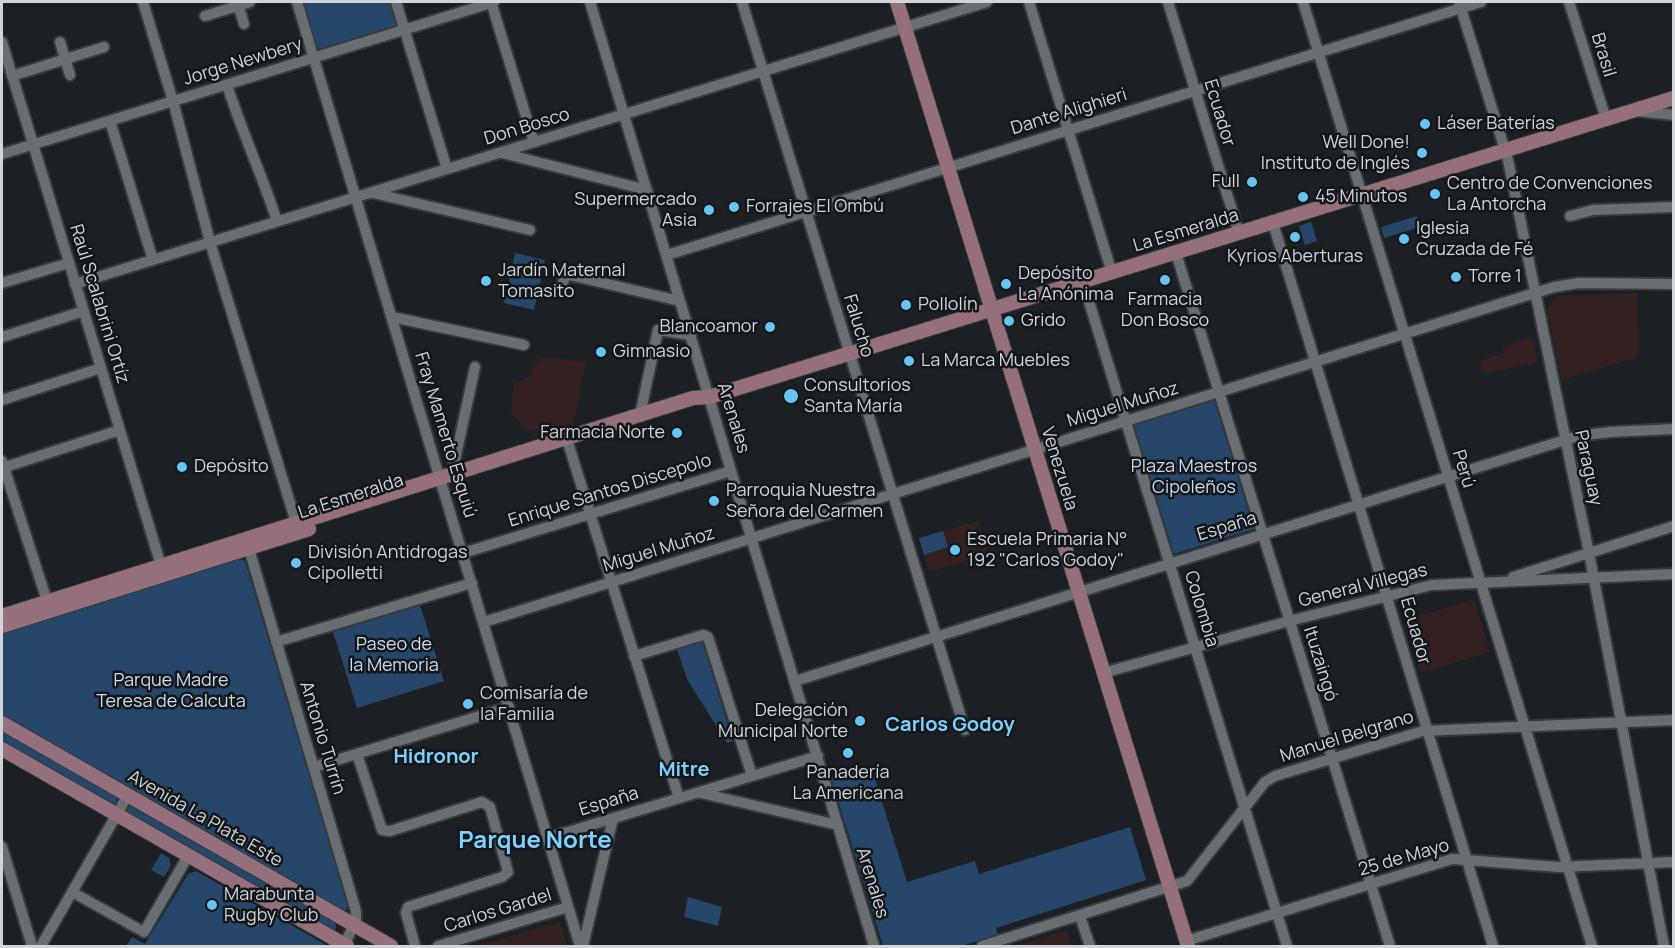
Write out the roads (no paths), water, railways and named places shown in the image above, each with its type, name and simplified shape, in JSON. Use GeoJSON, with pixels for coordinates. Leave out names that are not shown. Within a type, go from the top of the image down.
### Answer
{"type":"FeatureCollection","features":[{"type":"Feature","properties":{"kind":"main road","name":"Venezuela"},"geometry":{"type":"LineString","coordinates":[[897,2],[1187,944]]}},
{"type":"Feature","properties":{"kind":"main road","name":"La Esmeralda"},"geometry":{"type":"LineString","coordinates":[[2,626],[163,570],[693,398],[710,397],[1674,98]]}},
{"type":"Feature","properties":{"kind":"main road","name":"La Esmeralda"},"geometry":{"type":"LineString","coordinates":[[445,480],[569,446],[696,406],[710,397]]}},
{"type":"Feature","properties":{"kind":"main road","name":"La Esmeralda"},"geometry":{"type":"LineString","coordinates":[[2,616],[47,601],[163,570]]}},
{"type":"Feature","properties":{"kind":"main road","name":"Avenida La Plata Este"},"geometry":{"type":"LineString","coordinates":[[2,723],[391,946]]}},
{"type":"Feature","properties":{"kind":"main road"},"geometry":{"type":"LineString","coordinates":[[2,749],[345,946]]}},
{"type":"Feature","properties":{"kind":"street"},"geometry":{"type":"LineString","coordinates":[[143,2],[173,101],[210,242],[298,527]]}},
{"type":"Feature","properties":{"kind":"street"},"geometry":{"type":"LineString","coordinates":[[205,16],[237,3],[250,2]]}},
{"type":"Feature","properties":{"kind":"street","name":"Fray Mamerto Esquiú"},"geometry":{"type":"LineString","coordinates":[[297,2],[392,317],[445,480],[483,622],[568,907],[582,946]]}},
{"type":"Feature","properties":{"kind":"street"},"geometry":{"type":"LineString","coordinates":[[396,2],[447,169]]}},
{"type":"Feature","properties":{"kind":"street"},"geometry":{"type":"LineString","coordinates":[[492,2],[534,142]]}},
{"type":"Feature","properties":{"kind":"street","name":"Jorge Newbery"},"geometry":{"type":"LineString","coordinates":[[2,154],[492,2]]}},
{"type":"Feature","properties":{"kind":"street","name":"Arenales"},"geometry":{"type":"LineString","coordinates":[[590,2],[874,946]]}},
{"type":"Feature","properties":{"kind":"street","name":"Falucho"},"geometry":{"type":"LineString","coordinates":[[742,2],[965,730]]}},
{"type":"Feature","properties":{"kind":"street","name":"Don Bosco"},"geometry":{"type":"LineString","coordinates":[[75,284],[987,2]]}},
{"type":"Feature","properties":{"kind":"street"},"geometry":{"type":"LineString","coordinates":[[1029,2],[1112,273]]}},
{"type":"Feature","properties":{"kind":"street","name":"Ecuador"},"geometry":{"type":"LineString","coordinates":[[1168,2],[1239,233]]}},
{"type":"Feature","properties":{"kind":"street","name":"Perú"},"geometry":{"type":"LineString","coordinates":[[1303,2],[1592,946]]}},
{"type":"Feature","properties":{"kind":"street","name":"Dante Alighieri"},"geometry":{"type":"LineString","coordinates":[[667,255],[1319,52],[1460,4],[1481,2]]}},
{"type":"Feature","properties":{"kind":"street","name":"Brasil"},"geometry":{"type":"LineString","coordinates":[[1569,2],[1605,119]]}},
{"type":"Feature","properties":{"kind":"street"},"geometry":{"type":"LineString","coordinates":[[237,3],[244,24]]}},
{"type":"Feature","properties":{"kind":"street","name":"Paraguay"},"geometry":{"type":"LineString","coordinates":[[1460,4],[1506,150],[1566,440],[1664,946]]}},
{"type":"Feature","properties":{"kind":"street","name":"Raúl Scalabrini Ortíz"},"geometry":{"type":"LineString","coordinates":[[2,42],[163,570]]}},
{"type":"Feature","properties":{"kind":"street"},"geometry":{"type":"LineString","coordinates":[[60,42],[70,75]]}},
{"type":"Feature","properties":{"kind":"street"},"geometry":{"type":"LineString","coordinates":[[12,76],[104,47]]}},
{"type":"Feature","properties":{"kind":"street"},"geometry":{"type":"LineString","coordinates":[[227,85],[243,135],[260,168],[277,221]]}},
{"type":"Feature","properties":{"kind":"street"},"geometry":{"type":"LineString","coordinates":[[1632,111],[1674,115]]}},
{"type":"Feature","properties":{"kind":"street"},"geometry":{"type":"LineString","coordinates":[[110,121],[153,260]]}},
{"type":"Feature","properties":{"kind":"street"},"geometry":{"type":"LineString","coordinates":[[501,153],[647,190]]}},
{"type":"Feature","properties":{"kind":"street"},"geometry":{"type":"LineString","coordinates":[[371,192],[530,230]]}},
{"type":"Feature","properties":{"kind":"street"},"geometry":{"type":"LineString","coordinates":[[1570,216],[1593,210],[1674,207]]}},
{"type":"Feature","properties":{"kind":"street","name":"Ecuador"},"geometry":{"type":"LineString","coordinates":[[1273,223],[1493,946]]}},
{"type":"Feature","properties":{"kind":"street","name":"Ituzaingó"},"geometry":{"type":"LineString","coordinates":[[1176,253],[1390,946]]}},
{"type":"Feature","properties":{"kind":"street"},"geometry":{"type":"LineString","coordinates":[[2,283],[69,263]]}},
{"type":"Feature","properties":{"kind":"street"},"geometry":{"type":"LineString","coordinates":[[561,291],[565,274],[681,301]]}},
{"type":"Feature","properties":{"kind":"street","name":"Colombia"},"geometry":{"type":"LineString","coordinates":[[1083,282],[1287,946]]}},
{"type":"Feature","properties":{"kind":"street","name":"Miguel Muñoz"},"geometry":{"type":"LineString","coordinates":[[483,622],[1536,293],[1573,284],[1674,284]]}},
{"type":"Feature","properties":{"kind":"street"},"geometry":{"type":"LineString","coordinates":[[2,337],[84,311]]}},
{"type":"Feature","properties":{"kind":"street"},"geometry":{"type":"LineString","coordinates":[[392,317],[524,345]]}},
{"type":"Feature","properties":{"kind":"street"},"geometry":{"type":"LineString","coordinates":[[640,415],[658,330],[691,335]]}},
{"type":"Feature","properties":{"kind":"street"},"geometry":{"type":"LineString","coordinates":[[445,480],[475,367]]}},
{"type":"Feature","properties":{"kind":"street"},"geometry":{"type":"LineString","coordinates":[[2,400],[101,368]]}},
{"type":"Feature","properties":{"kind":"street","name":"España"},"geometry":{"type":"LineString","coordinates":[[795,681],[1169,562],[1566,440],[1603,432],[1674,429]]}},
{"type":"Feature","properties":{"kind":"street"},"geometry":{"type":"LineString","coordinates":[[47,601],[2,466],[120,430]]}},
{"type":"Feature","properties":{"kind":"street"},"geometry":{"type":"LineString","coordinates":[[569,446],[679,798]]}},
{"type":"Feature","properties":{"kind":"street","name":"Enrique Santos Discepolo"},"geometry":{"type":"LineString","coordinates":[[463,553],[731,471]]}},
{"type":"Feature","properties":{"kind":"street"},"geometry":{"type":"LineString","coordinates":[[1498,581],[1674,526]]}},
{"type":"Feature","properties":{"kind":"street","name":"Antonio Turrín"},"geometry":{"type":"LineString","coordinates":[[247,544],[356,911],[355,926]]}},
{"type":"Feature","properties":{"kind":"street","name":"General Villegas"},"geometry":{"type":"LineString","coordinates":[[1103,673],[1289,621],[1432,585],[1674,574]]}},
{"type":"Feature","properties":{"kind":"street"},"geometry":{"type":"LineString","coordinates":[[276,642],[472,583]]}},
{"type":"Feature","properties":{"kind":"street"},"geometry":{"type":"LineString","coordinates":[[633,656],[702,635],[708,637],[752,776]]}},
{"type":"Feature","properties":{"kind":"street"},"geometry":{"type":"LineString","coordinates":[[314,767],[509,707]]}},
{"type":"Feature","properties":{"kind":"street","name":"Manuel Belgrano"},"geometry":{"type":"LineString","coordinates":[[982,946],[1170,888],[1190,879],[1270,778],[1427,731],[1674,720]]}},
{"type":"Feature","properties":{"kind":"street"},"geometry":{"type":"LineString","coordinates":[[357,754],[382,830],[390,831],[482,802],[489,804],[508,872],[502,877],[408,907],[405,913],[416,946]]}},
{"type":"Feature","properties":{"kind":"street","name":"España"},"geometry":{"type":"LineString","coordinates":[[548,838],[818,756]]}},
{"type":"Feature","properties":{"kind":"street"},"geometry":{"type":"LineString","coordinates":[[698,792],[838,825]]}},
{"type":"Feature","properties":{"kind":"street"},"geometry":{"type":"LineString","coordinates":[[41,946],[128,795]]}},
{"type":"Feature","properties":{"kind":"street"},"geometry":{"type":"LineString","coordinates":[[582,946],[614,818]]}},
{"type":"Feature","properties":{"kind":"street"},"geometry":{"type":"LineString","coordinates":[[2,847],[32,946]]}},
{"type":"Feature","properties":{"kind":"street"},"geometry":{"type":"LineString","coordinates":[[72,892],[144,932],[188,856]]}},
{"type":"Feature","properties":{"kind":"street","name":"25 de Mayo"},"geometry":{"type":"LineString","coordinates":[[1187,944],[1277,913],[1448,860],[1466,858],[1568,867],[1674,862]]}},
{"type":"Feature","properties":{"kind":"street","name":"Carlos Gardel"},"geometry":{"type":"LineString","coordinates":[[438,946],[568,907]]}},
{"type":"Feature","properties":{"kind":"street"},"geometry":{"type":"LineString","coordinates":[[1080,916],[1090,946]]}},
{"type":"Feature","properties":{"kind":"street"},"geometry":{"type":"LineString","coordinates":[[345,946],[355,926]]}},
{"type":"Feature","properties":{"kind":"place","name":"Láser Baterías"},"geometry":{"type":"Point","coordinates":[1425,124]}},
{"type":"Feature","properties":{"kind":"place","name":"Well Done! Instituto de Inglés"},"geometry":{"type":"Point","coordinates":[1422,153]}},
{"type":"Feature","properties":{"kind":"place","name":"Full"},"geometry":{"type":"Point","coordinates":[1252,182]}},
{"type":"Feature","properties":{"kind":"place","name":"Centro de Convenciones La Antorcha"},"geometry":{"type":"Point","coordinates":[1435,194]}},
{"type":"Feature","properties":{"kind":"place","name":"45 Minutos"},"geometry":{"type":"Point","coordinates":[1303,197]}},
{"type":"Feature","properties":{"kind":"place","name":"Forrajes El Ombú"},"geometry":{"type":"Point","coordinates":[734,207]}},
{"type":"Feature","properties":{"kind":"place","name":"Supermercado Asia"},"geometry":{"type":"Point","coordinates":[709,210]}},
{"type":"Feature","properties":{"kind":"place","name":"Kyrios Aberturas"},"geometry":{"type":"Point","coordinates":[1295,237]}},
{"type":"Feature","properties":{"kind":"place","name":"Iglesia Cruzada de Fé"},"geometry":{"type":"Point","coordinates":[1404,239]}},
{"type":"Feature","properties":{"kind":"place","name":"Torre 1"},"geometry":{"type":"Point","coordinates":[1456,277]}},
{"type":"Feature","properties":{"kind":"place","name":"Farmacia Don Bosco"},"geometry":{"type":"Point","coordinates":[1165,280]}},
{"type":"Feature","properties":{"kind":"place","name":"Jardín Maternal Tomasito"},"geometry":{"type":"Point","coordinates":[486,281]}},
{"type":"Feature","properties":{"kind":"place","name":"Depósito La Anónima"},"geometry":{"type":"Point","coordinates":[1006,284]}},
{"type":"Feature","properties":{"kind":"place","name":"Pollolín"},"geometry":{"type":"Point","coordinates":[906,305]}},
{"type":"Feature","properties":{"kind":"place","name":"Grido"},"geometry":{"type":"Point","coordinates":[1009,321]}},
{"type":"Feature","properties":{"kind":"place","name":"Blancoamor"},"geometry":{"type":"Point","coordinates":[770,327]}},
{"type":"Feature","properties":{"kind":"place","name":"Gimnasio"},"geometry":{"type":"Point","coordinates":[601,352]}},
{"type":"Feature","properties":{"kind":"place","name":"La Marca Muebles"},"geometry":{"type":"Point","coordinates":[909,361]}},
{"type":"Feature","properties":{"kind":"place","name":"Consultorios Santa María"},"geometry":{"type":"Point","coordinates":[791,396]}},
{"type":"Feature","properties":{"kind":"place","name":"Farmacia Norte"},"geometry":{"type":"Point","coordinates":[677,433]}},
{"type":"Feature","properties":{"kind":"place","name":"Depósito"},"geometry":{"type":"Point","coordinates":[182,467]}},
{"type":"Feature","properties":{"kind":"place","name":"Parroquia Nuestra Señora del Carmen"},"geometry":{"type":"Point","coordinates":[714,501]}},
{"type":"Feature","properties":{"kind":"place","name":"Escuela Primaria N° 192 \"Carlos Godoy\""},"geometry":{"type":"Point","coordinates":[955,550]}},
{"type":"Feature","properties":{"kind":"place","name":"División Antidrogas Cipolletti"},"geometry":{"type":"Point","coordinates":[296,563]}},
{"type":"Feature","properties":{"kind":"place","name":"Comisaría de la Familia"},"geometry":{"type":"Point","coordinates":[468,704]}},
{"type":"Feature","properties":{"kind":"place","name":"Delegación Municipal Norte"},"geometry":{"type":"Point","coordinates":[860,721]}},
{"type":"Feature","properties":{"kind":"place","name":"Panadería La Americana"},"geometry":{"type":"Point","coordinates":[848,753]}},
{"type":"Feature","properties":{"kind":"place","name":"Marabunta Rugby Club"},"geometry":{"type":"Point","coordinates":[212,905]}},
{"type":"Feature","properties":{"kind":"district","name":"Carlos Godoy"},"geometry":{"type":"Point","coordinates":[950,725]}},
{"type":"Feature","properties":{"kind":"district","name":"Hidronor"},"geometry":{"type":"Point","coordinates":[436,757]}},
{"type":"Feature","properties":{"kind":"district","name":"Mitre"},"geometry":{"type":"Point","coordinates":[684,770]}},
{"type":"Feature","properties":{"kind":"district","name":"Parque Norte"},"geometry":{"type":"Point","coordinates":[535,841]}},
{"type":"Feature","properties":{"kind":"park label","name":"Plaza Maestros Cipoleños"},"geometry":{"type":"Point","coordinates":[1194,477]}},
{"type":"Feature","properties":{"kind":"park label","name":"Paseo de la Memoria"},"geometry":{"type":"Point","coordinates":[394,655]}},
{"type":"Feature","properties":{"kind":"park label","name":"Parque Madre Teresa de Calcuta"},"geometry":{"type":"Point","coordinates":[171,691]}}]}
